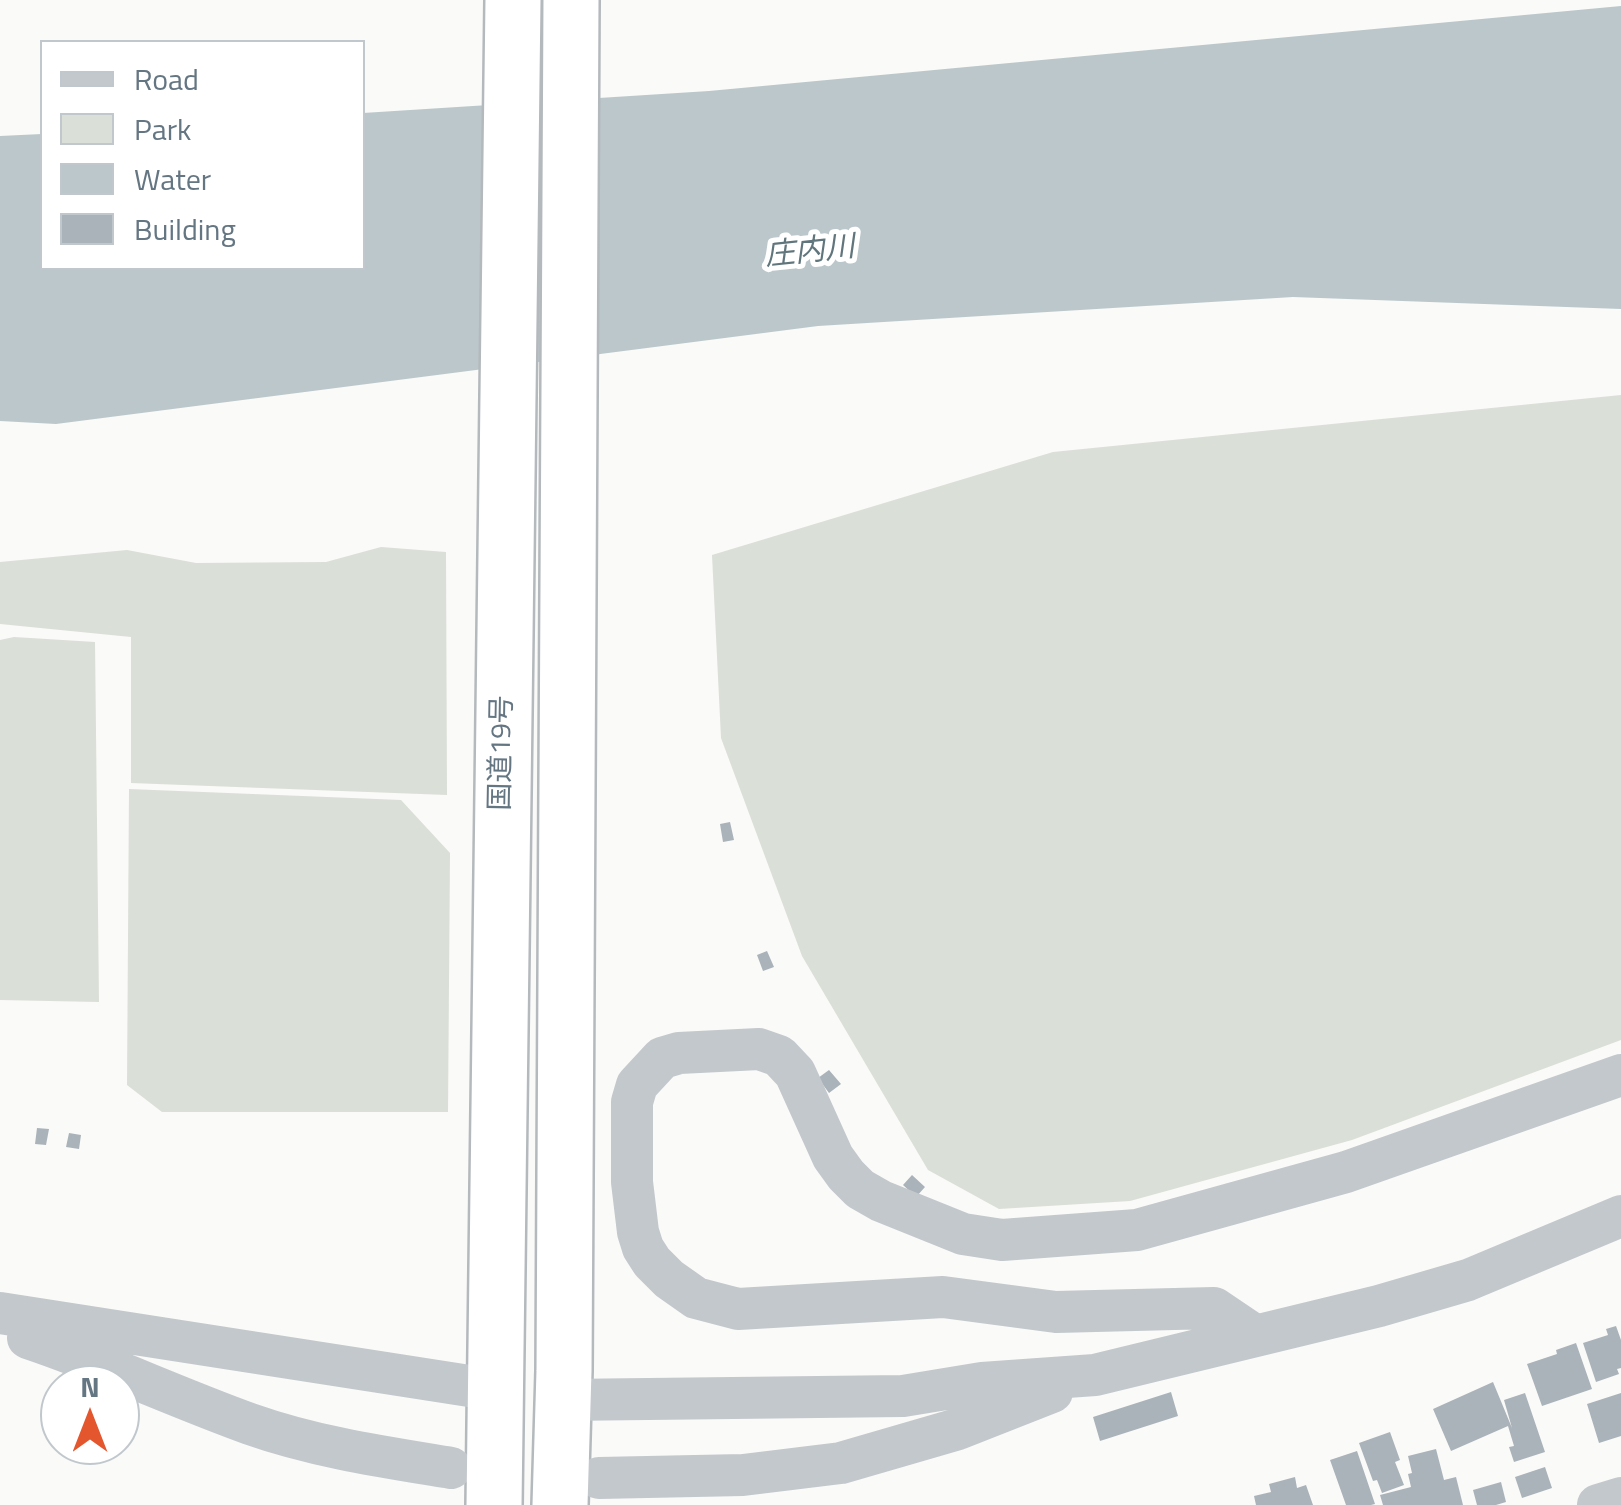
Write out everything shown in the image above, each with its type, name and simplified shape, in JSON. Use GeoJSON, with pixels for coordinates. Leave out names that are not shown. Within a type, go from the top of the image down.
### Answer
{"type":"FeatureCollection","features":[{"type":"Feature","properties":{"kind":"highway","name":"国道19号"},"geometry":{"type":"LineString","coordinates":[[494,1505],[513,0]]}},
{"type":"Feature","properties":{"kind":"highway"},"geometry":{"type":"LineString","coordinates":[[571,0],[563,1386],[580,1492]]}},
{"type":"Feature","properties":{"kind":"street"},"geometry":{"type":"LineString","coordinates":[[1254,1335],[1214,1308],[1056,1312],[942,1297],[738,1309],[696,1298],[652,1262],[638,1232],[632,1182],[632,1102],[637,1086],[662,1058],[679,1054],[759,1050],[779,1056],[794,1074],[833,1156],[860,1189],[963,1234],[1002,1240],[1137,1230],[1346,1172],[1621,1075]]}},
{"type":"Feature","properties":{"kind":"street"},"geometry":{"type":"LineString","coordinates":[[580,1492],[841,1462],[958,1428],[1094,1376],[1379,1306],[1468,1280],[1621,1216]]}},
{"type":"Feature","properties":{"kind":"street"},"geometry":{"type":"LineString","coordinates":[[0,1313],[496,1379]]}},
{"type":"Feature","properties":{"kind":"street"},"geometry":{"type":"LineString","coordinates":[[0,1329],[252,1424],[342,1450],[451,1468]]}},
{"type":"Feature","properties":{"kind":"street"},"geometry":{"type":"LineString","coordinates":[[563,1386],[903,1396],[982,1384],[1094,1376]]}},
{"type":"Feature","properties":{"kind":"street"},"geometry":{"type":"LineString","coordinates":[[1598,1505],[1621,1498]]}},
{"type":"Feature","properties":{"kind":"green space"},"geometry":{"type":"Polygon","coordinates":[[[1621,395],[1621,1040],[1352,1140],[1130,1201],[999,1209],[928,1170],[802,956],[721,738],[712,555],[1053,452],[1621,395]]]}},
{"type":"Feature","properties":{"kind":"green space"},"geometry":{"type":"Polygon","coordinates":[[[381,547],[446,552],[447,795],[131,783],[131,637],[0,624],[0,562],[127,550],[196,563],[326,562],[381,547]]]}},
{"type":"Feature","properties":{"kind":"green space"},"geometry":{"type":"Polygon","coordinates":[[[14,637],[95,642],[99,1002],[0,1000],[0,640],[14,637]]]}},
{"type":"Feature","properties":{"kind":"green space"},"geometry":{"type":"Polygon","coordinates":[[[129,789],[401,800],[450,853],[448,1112],[162,1112],[127,1085],[129,789]]]}},
{"type":"Feature","properties":{"kind":"water","name":"庄内川"},"geometry":{"type":"Polygon","coordinates":[[[1621,6],[1621,309],[1293,297],[818,326],[56,424],[0,421],[0,136],[40,134],[40,270],[365,270],[365,113],[709,91],[1621,6]]]}},
{"type":"Feature","properties":{"kind":"building"},"geometry":{"type":"Polygon","coordinates":[[[730,822],[734,840],[723,842],[720,824],[730,822]]]}},
{"type":"Feature","properties":{"kind":"building"},"geometry":{"type":"Polygon","coordinates":[[[767,951],[774,967],[763,971],[757,955],[767,951]]]}},
{"type":"Feature","properties":{"kind":"building"},"geometry":{"type":"Polygon","coordinates":[[[829,1070],[841,1084],[829,1093],[818,1078],[829,1070]]]}},
{"type":"Feature","properties":{"kind":"building"},"geometry":{"type":"Polygon","coordinates":[[[37,1128],[49,1129],[46,1145],[35,1144],[37,1128]]]}},
{"type":"Feature","properties":{"kind":"building"},"geometry":{"type":"Polygon","coordinates":[[[69,1133],[81,1135],[79,1149],[66,1147],[69,1133]]]}},
{"type":"Feature","properties":{"kind":"building"},"geometry":{"type":"Polygon","coordinates":[[[912,1175],[925,1187],[916,1197],[903,1185],[912,1175]]]}},
{"type":"Feature","properties":{"kind":"building"},"geometry":{"type":"Polygon","coordinates":[[[1616,1326],[1621,1340],[1619,1374],[1596,1382],[1583,1343],[1608,1335],[1606,1329],[1616,1326]]]}},
{"type":"Feature","properties":{"kind":"building"},"geometry":{"type":"Polygon","coordinates":[[[1576,1343],[1592,1389],[1542,1406],[1527,1364],[1576,1343]]]}},
{"type":"Feature","properties":{"kind":"building"},"geometry":{"type":"Polygon","coordinates":[[[1493,1382],[1512,1428],[1504,1400],[1525,1393],[1545,1452],[1514,1462],[1508,1426],[1451,1451],[1433,1409],[1493,1382]]]}},
{"type":"Feature","properties":{"kind":"building"},"geometry":{"type":"Polygon","coordinates":[[[1171,1392],[1178,1416],[1100,1441],[1093,1417],[1171,1392]]]}},
{"type":"Feature","properties":{"kind":"building"},"geometry":{"type":"Polygon","coordinates":[[[1621,1393],[1621,1436],[1599,1443],[1587,1404],[1621,1393]]]}},
{"type":"Feature","properties":{"kind":"building"},"geometry":{"type":"Polygon","coordinates":[[[1390,1432],[1404,1485],[1382,1493],[1377,1480],[1373,1481],[1359,1443],[1390,1432]]]}},
{"type":"Feature","properties":{"kind":"building"},"geometry":{"type":"Polygon","coordinates":[[[1436,1449],[1444,1480],[1456,1477],[1463,1505],[1383,1505],[1380,1495],[1411,1487],[1408,1456],[1436,1449]]]}},
{"type":"Feature","properties":{"kind":"building"},"geometry":{"type":"Polygon","coordinates":[[[1357,1451],[1375,1504],[1346,1505],[1330,1460],[1357,1451]]]}},
{"type":"Feature","properties":{"kind":"building"},"geometry":{"type":"Polygon","coordinates":[[[1545,1467],[1552,1488],[1522,1498],[1515,1477],[1545,1467]]]}},
{"type":"Feature","properties":{"kind":"building"},"geometry":{"type":"Polygon","coordinates":[[[1295,1477],[1297,1488],[1306,1485],[1313,1505],[1256,1505],[1254,1496],[1271,1492],[1269,1484],[1295,1477]]]}},
{"type":"Feature","properties":{"kind":"building"},"geometry":{"type":"Polygon","coordinates":[[[1501,1482],[1506,1502],[1477,1505],[1473,1490],[1501,1482]]]}}]}
